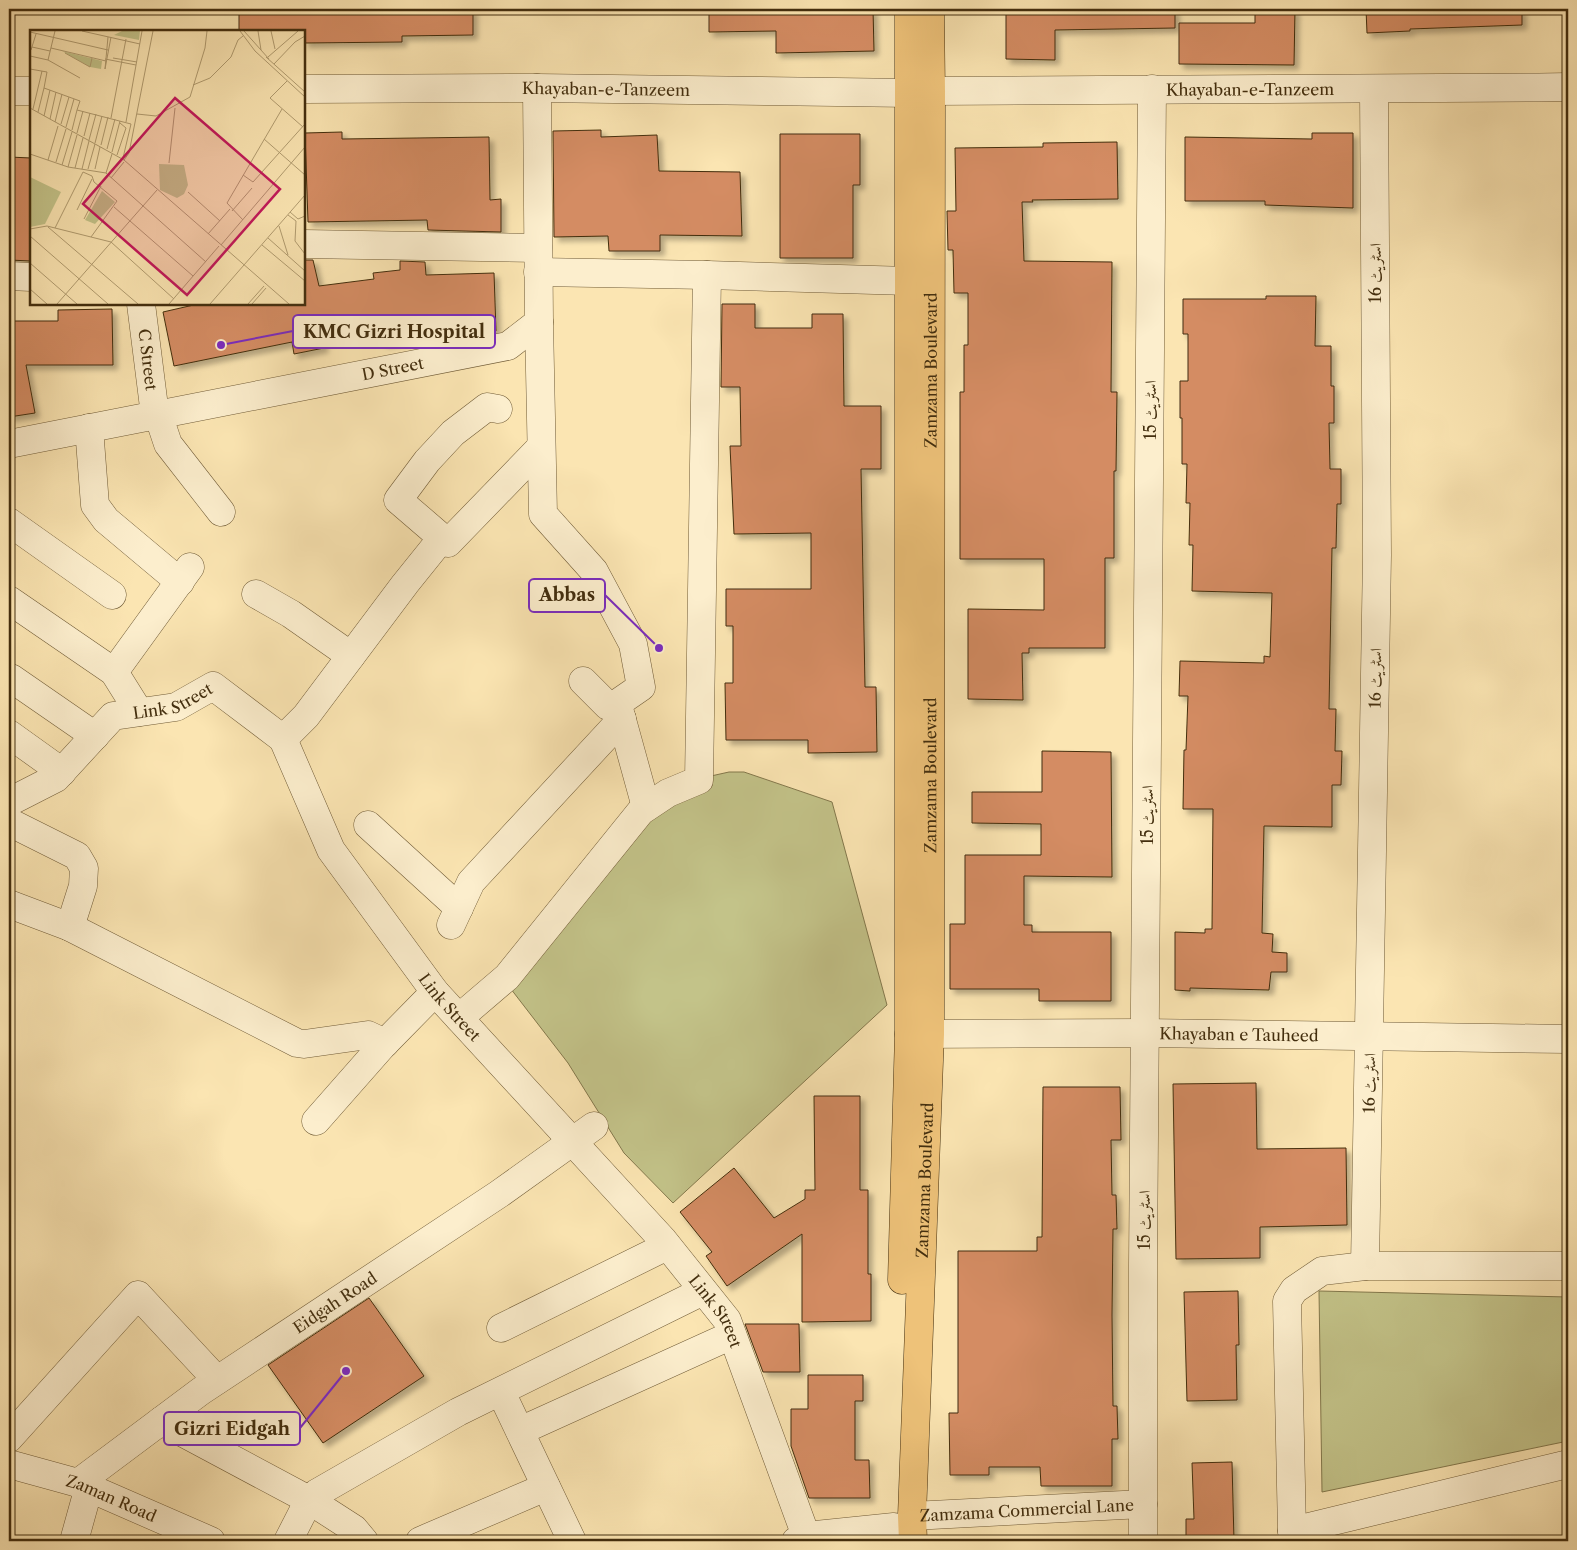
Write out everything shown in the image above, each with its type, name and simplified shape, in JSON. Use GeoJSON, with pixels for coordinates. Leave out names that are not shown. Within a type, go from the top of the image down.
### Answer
{"type":"FeatureCollection","features":[{"type":"Feature","properties":{"kind":"main road","name":"Zamzama Boulevard"},"geometry":{"type":"LineString","coordinates":[[904,1531],[919,1034],[921,92],[909,9]]}},
{"type":"Feature","properties":{"kind":"main road","name":"Zamzama Boulevard"},"geometry":{"type":"LineString","coordinates":[[919,1034],[910,280],[921,92],[930,9]]}},
{"type":"Feature","properties":{"kind":"street","name":"Khayaban-e-Tanzeem"},"geometry":{"type":"LineString","coordinates":[[305,89],[537,88],[921,92],[1152,89],[1374,90],[1568,87]]}},
{"type":"Feature","properties":{"kind":"street"},"geometry":{"type":"LineString","coordinates":[[368,825],[455,917],[471,882],[641,687],[634,644],[594,571],[543,514],[537,88]]}},
{"type":"Feature","properties":{"kind":"street","name":"اسٹریٹ 15"},"geometry":{"type":"LineString","coordinates":[[1143,1541],[1152,89]]}},
{"type":"Feature","properties":{"kind":"street","name":"اسٹریٹ 16"},"geometry":{"type":"LineString","coordinates":[[1365,1266],[1377,554],[1374,90]]}},
{"type":"Feature","properties":{"kind":"street"},"geometry":{"type":"LineString","coordinates":[[9,91],[30,91]]}},
{"type":"Feature","properties":{"kind":"street"},"geometry":{"type":"LineString","coordinates":[[305,244],[538,260],[707,275],[910,280]]}},
{"type":"Feature","properties":{"kind":"street"},"geometry":{"type":"LineString","coordinates":[[460,1018],[507,977],[641,811],[668,793],[699,780],[707,275]]}},
{"type":"Feature","properties":{"kind":"street"},"geometry":{"type":"LineString","coordinates":[[9,276],[30,276]]}},
{"type":"Feature","properties":{"kind":"street","name":"C Street"},"geometry":{"type":"LineString","coordinates":[[141,305],[155,415],[162,426],[168,444],[221,512]]}},
{"type":"Feature","properties":{"kind":"street","name":"D Street"},"geometry":{"type":"LineString","coordinates":[[9,444],[508,346],[539,322]]}},
{"type":"Feature","properties":{"kind":"street"},"geometry":{"type":"LineString","coordinates":[[498,408],[487,407],[453,433],[398,500],[448,544],[541,446]]}},
{"type":"Feature","properties":{"kind":"street"},"geometry":{"type":"LineString","coordinates":[[89,428],[94,505],[106,520],[185,574],[114,672]]}},
{"type":"Feature","properties":{"kind":"street"},"geometry":{"type":"LineString","coordinates":[[9,522],[112,595]]}},
{"type":"Feature","properties":{"kind":"street"},"geometry":{"type":"LineString","coordinates":[[283,739],[306,716],[442,538]]}},
{"type":"Feature","properties":{"kind":"street"},"geometry":{"type":"LineString","coordinates":[[256,594],[291,614],[351,656]]}},
{"type":"Feature","properties":{"kind":"street"},"geometry":{"type":"LineString","coordinates":[[9,600],[114,672],[139,712]]}},
{"type":"Feature","properties":{"kind":"street"},"geometry":{"type":"LineString","coordinates":[[11,678],[95,736]]}},
{"type":"Feature","properties":{"kind":"street"},"geometry":{"type":"LineString","coordinates":[[583,681],[617,713],[646,807]]}},
{"type":"Feature","properties":{"kind":"street","name":"Link Street"},"geometry":{"type":"LineString","coordinates":[[9,802],[56,778],[114,716],[176,707],[213,686],[283,739],[331,850],[435,992],[667,1246],[727,1320],[801,1539]]}},
{"type":"Feature","properties":{"kind":"street"},"geometry":{"type":"LineString","coordinates":[[9,734],[62,772]]}},
{"type":"Feature","properties":{"kind":"street"},"geometry":{"type":"LineString","coordinates":[[9,822],[77,856],[84,868],[83,886],[70,927]]}},
{"type":"Feature","properties":{"kind":"street"},"geometry":{"type":"LineString","coordinates":[[9,904],[70,927],[297,1043],[304,1044],[368,1035],[385,1043]]}},
{"type":"Feature","properties":{"kind":"street"},"geometry":{"type":"LineString","coordinates":[[316,1120],[385,1043],[435,992]]}},
{"type":"Feature","properties":{"kind":"street","name":"Khayaban e Tauheed"},"geometry":{"type":"LineString","coordinates":[[919,1034],[1145,1033],[1568,1039]]}},
{"type":"Feature","properties":{"kind":"street","name":"Eidgah Road"},"geometry":{"type":"LineString","coordinates":[[84,1485],[161,1421],[217,1380],[500,1194],[594,1126]]}},
{"type":"Feature","properties":{"kind":"street"},"geometry":{"type":"LineString","coordinates":[[501,1328],[667,1246]]}},
{"type":"Feature","properties":{"kind":"street"},"geometry":{"type":"LineString","coordinates":[[1568,1266],[1365,1266],[1322,1271],[1294,1290],[1287,1301],[1294,1536],[1568,1464]]}},
{"type":"Feature","properties":{"kind":"street"},"geometry":{"type":"LineString","coordinates":[[288,1541],[309,1500],[317,1493],[458,1412],[703,1291]]}},
{"type":"Feature","properties":{"kind":"street"},"geometry":{"type":"LineString","coordinates":[[9,1438],[138,1295],[217,1380]]}},
{"type":"Feature","properties":{"kind":"street"},"geometry":{"type":"LineString","coordinates":[[520,1431],[732,1336]]}},
{"type":"Feature","properties":{"kind":"street"},"geometry":{"type":"LineString","coordinates":[[501,1392],[572,1541]]}},
{"type":"Feature","properties":{"kind":"street"},"geometry":{"type":"LineString","coordinates":[[161,1421],[309,1500],[354,1529],[364,1541]]}},
{"type":"Feature","properties":{"kind":"street","name":"Zaman Road"},"geometry":{"type":"LineString","coordinates":[[9,1464],[84,1485],[210,1541]]}},
{"type":"Feature","properties":{"kind":"street"},"geometry":{"type":"LineString","coordinates":[[74,1541],[84,1485]]}},
{"type":"Feature","properties":{"kind":"street"},"geometry":{"type":"LineString","coordinates":[[420,1541],[546,1487]]}},
{"type":"Feature","properties":{"kind":"street","name":"Zamzama Commercial Lane"},"geometry":{"type":"LineString","coordinates":[[801,1539],[904,1531],[1143,1504]]}},
{"type":"Feature","properties":{"kind":"green space"},"geometry":{"type":"Polygon","coordinates":[[[729,772],[744,772],[832,802],[887,1005],[673,1203],[624,1153],[568,1063],[504,980],[641,811],[711,776],[729,772]]]}},
{"type":"Feature","properties":{"kind":"green space"},"geometry":{"type":"Polygon","coordinates":[[[1319,1291],[1568,1297],[1568,1441],[1322,1492],[1319,1291]]]}},
{"type":"Feature","properties":{"kind":"building"},"geometry":{"type":"Polygon","coordinates":[[[239,9],[473,9],[473,35],[402,36],[402,42],[305,43],[305,30],[239,30],[239,9]]]}},
{"type":"Feature","properties":{"kind":"building"},"geometry":{"type":"Polygon","coordinates":[[[709,9],[873,9],[874,51],[776,53],[776,31],[709,32],[709,9]]]}},
{"type":"Feature","properties":{"kind":"building"},"geometry":{"type":"Polygon","coordinates":[[[1006,9],[1175,9],[1175,28],[1055,30],[1055,60],[1006,59],[1006,9]]]}},
{"type":"Feature","properties":{"kind":"building"},"geometry":{"type":"Polygon","coordinates":[[[1255,9],[1295,9],[1294,65],[1179,64],[1179,23],[1255,23],[1255,9]]]}},
{"type":"Feature","properties":{"kind":"building"},"geometry":{"type":"Polygon","coordinates":[[[1366,9],[1522,9],[1522,25],[1410,29],[1410,31],[1367,33],[1366,9]]]}},
{"type":"Feature","properties":{"kind":"building"},"geometry":{"type":"Polygon","coordinates":[[[601,130],[601,137],[657,135],[659,171],[740,172],[742,236],[660,235],[660,251],[609,251],[608,236],[554,237],[553,131],[601,130]]]}},
{"type":"Feature","properties":{"kind":"building"},"geometry":{"type":"Polygon","coordinates":[[[342,132],[342,139],[489,137],[490,200],[501,199],[501,232],[428,230],[427,220],[308,222],[305,133],[342,132]]]}},
{"type":"Feature","properties":{"kind":"building"},"geometry":{"type":"Polygon","coordinates":[[[1312,133],[1353,133],[1353,208],[1265,205],[1265,201],[1185,201],[1185,137],[1312,139],[1312,133]]]}},
{"type":"Feature","properties":{"kind":"building"},"geometry":{"type":"Polygon","coordinates":[[[780,134],[860,134],[860,185],[853,185],[853,258],[780,258],[780,134]]]}},
{"type":"Feature","properties":{"kind":"building"},"geometry":{"type":"Polygon","coordinates":[[[1117,142],[1118,199],[1032,200],[1033,202],[1022,202],[1024,261],[1112,262],[1111,392],[1117,392],[1116,471],[1114,471],[1114,558],[1105,558],[1105,648],[1029,648],[1029,653],[1022,653],[1023,700],[968,699],[968,609],[1044,610],[1044,559],[960,559],[960,392],[964,392],[964,345],[968,345],[968,293],[954,293],[953,250],[948,250],[947,211],[956,211],[955,148],[1043,147],[1043,143],[1117,142]]]}},
{"type":"Feature","properties":{"kind":"building"},"geometry":{"type":"Polygon","coordinates":[[[9,157],[30,158],[30,261],[9,260],[9,157]]]}},
{"type":"Feature","properties":{"kind":"building"},"geometry":{"type":"Polygon","coordinates":[[[305,260],[313,260],[319,286],[374,279],[373,273],[400,270],[400,261],[425,262],[426,275],[494,273],[496,331],[430,333],[430,337],[383,343],[381,332],[322,340],[324,348],[294,354],[292,342],[174,366],[163,312],[194,305],[305,305],[305,260]]]}},
{"type":"Feature","properties":{"kind":"building"},"geometry":{"type":"Polygon","coordinates":[[[1266,296],[1316,296],[1315,346],[1331,346],[1331,386],[1334,386],[1334,423],[1329,423],[1330,469],[1341,469],[1341,504],[1337,504],[1336,548],[1332,548],[1329,709],[1336,709],[1335,751],[1342,751],[1341,785],[1332,785],[1332,827],[1264,826],[1262,933],[1273,934],[1272,952],[1287,953],[1287,972],[1271,972],[1269,990],[1190,988],[1190,991],[1175,990],[1175,932],[1205,933],[1205,929],[1212,929],[1213,809],[1183,809],[1184,750],[1186,750],[1188,696],[1179,696],[1180,661],[1264,663],[1264,656],[1270,657],[1272,593],[1192,591],[1193,545],[1189,545],[1190,503],[1186,503],[1187,464],[1182,464],[1182,418],[1180,418],[1180,381],[1188,381],[1188,334],[1183,334],[1183,299],[1266,299],[1266,296]]]}},
{"type":"Feature","properties":{"kind":"building"},"geometry":{"type":"Polygon","coordinates":[[[722,304],[755,304],[755,328],[812,328],[812,314],[843,314],[844,406],[881,406],[881,469],[861,469],[865,687],[876,687],[877,752],[808,753],[808,740],[726,740],[725,683],[733,683],[733,626],[726,626],[726,589],[811,589],[811,533],[734,534],[730,446],[741,446],[740,387],[721,387],[722,304]]]}},
{"type":"Feature","properties":{"kind":"building"},"geometry":{"type":"Polygon","coordinates":[[[112,309],[113,365],[26,365],[35,413],[9,417],[9,321],[58,321],[58,310],[112,309]]]}},
{"type":"Feature","properties":{"kind":"building"},"geometry":{"type":"Polygon","coordinates":[[[1042,751],[1111,752],[1112,877],[1024,876],[1024,925],[1032,925],[1032,932],[1111,932],[1111,1001],[1039,1001],[1039,989],[950,989],[950,924],[965,924],[965,855],[1041,855],[1041,824],[972,823],[972,792],[1042,792],[1042,751]]]}},
{"type":"Feature","properties":{"kind":"building"},"geometry":{"type":"Polygon","coordinates":[[[1256,1083],[1257,1149],[1346,1148],[1347,1225],[1260,1227],[1260,1258],[1176,1259],[1173,1084],[1256,1083]]]}},
{"type":"Feature","properties":{"kind":"building"},"geometry":{"type":"Polygon","coordinates":[[[1043,1087],[1120,1087],[1121,1140],[1111,1140],[1112,1195],[1116,1195],[1117,1229],[1113,1229],[1113,1406],[1117,1406],[1118,1439],[1112,1439],[1112,1486],[1041,1486],[1040,1467],[989,1467],[989,1475],[950,1475],[949,1413],[958,1413],[958,1251],[1037,1251],[1037,1237],[1042,1237],[1043,1087]]]}},
{"type":"Feature","properties":{"kind":"building"},"geometry":{"type":"Polygon","coordinates":[[[814,1096],[860,1096],[860,1190],[868,1190],[868,1274],[871,1274],[871,1321],[802,1322],[802,1234],[727,1286],[706,1256],[712,1252],[680,1212],[734,1168],[774,1218],[805,1199],[805,1190],[815,1190],[814,1096]]]}},
{"type":"Feature","properties":{"kind":"building"},"geometry":{"type":"Polygon","coordinates":[[[1238,1291],[1239,1345],[1236,1345],[1237,1400],[1187,1401],[1184,1292],[1238,1291]]]}},
{"type":"Feature","properties":{"kind":"building"},"geometry":{"type":"Polygon","coordinates":[[[369,1298],[424,1376],[323,1443],[268,1365],[369,1298]]]}},
{"type":"Feature","properties":{"kind":"building"},"geometry":{"type":"Polygon","coordinates":[[[745,1324],[799,1324],[800,1372],[763,1372],[745,1324]]]}},
{"type":"Feature","properties":{"kind":"building"},"geometry":{"type":"Polygon","coordinates":[[[808,1375],[863,1375],[863,1401],[855,1401],[855,1460],[869,1460],[870,1498],[809,1498],[791,1446],[791,1409],[808,1409],[808,1375]]]}},
{"type":"Feature","properties":{"kind":"building"},"geometry":{"type":"Polygon","coordinates":[[[1232,1462],[1234,1541],[1186,1541],[1186,1519],[1194,1519],[1192,1463],[1232,1462]]]}},
{"type":"Feature","properties":{"kind":"place","name":"KMC Gizri Hospital"},"geometry":{"type":"Point","coordinates":[221,345]}},
{"type":"Feature","properties":{"kind":"place","name":"Abbas"},"geometry":{"type":"Point","coordinates":[659,648]}},
{"type":"Feature","properties":{"kind":"place","name":"Gizri Eidgah"},"geometry":{"type":"Point","coordinates":[346,1371]}}]}
